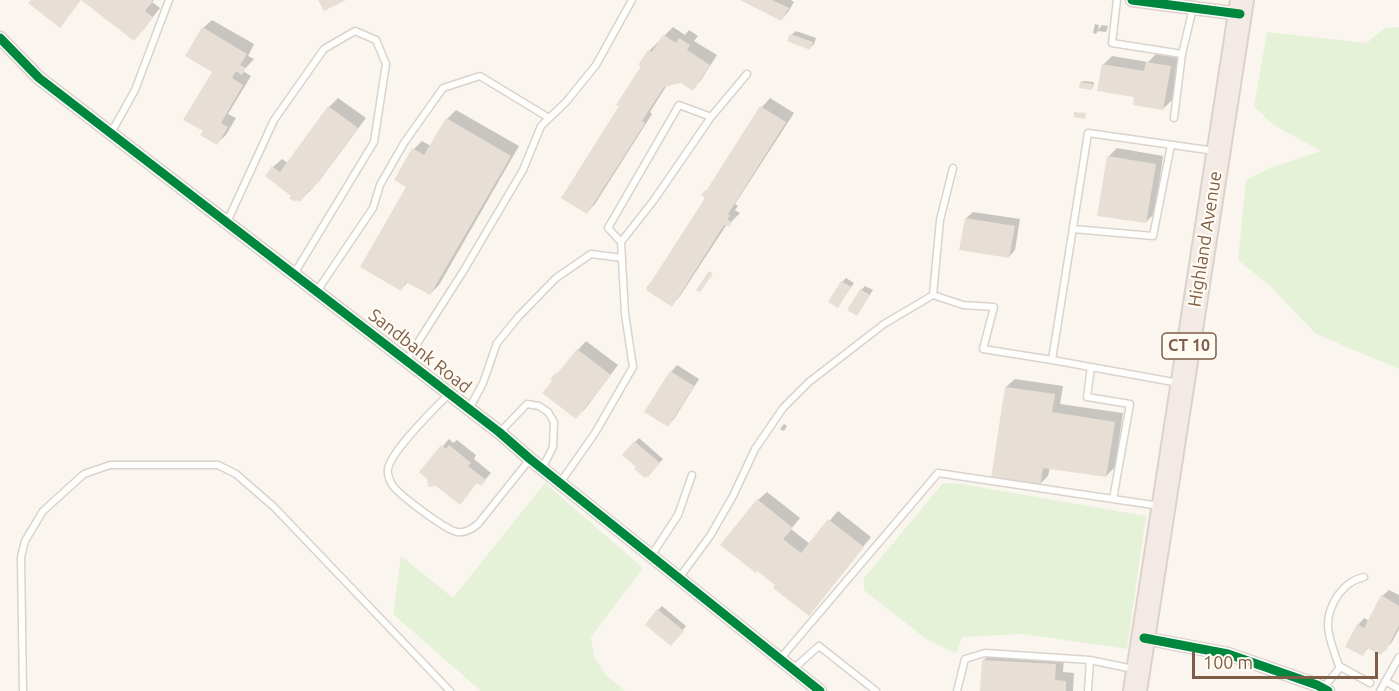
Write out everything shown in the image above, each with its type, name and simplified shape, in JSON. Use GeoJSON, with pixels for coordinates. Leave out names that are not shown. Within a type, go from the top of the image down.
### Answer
{"type":"FeatureCollection","features":[{"type":"Feature","properties":{"kind":"highway","name":"Highland Avenue"},"geometry":{"type":"LineString","coordinates":[[1137,680],[1241,7]]}},
{"type":"Feature","properties":{"kind":"street"},"geometry":{"type":"LineString","coordinates":[[1132,0],[1193,8],[1241,7]]}},
{"type":"Feature","properties":{"kind":"street","name":"Sandbank Road"},"geometry":{"type":"LineString","coordinates":[[0,38],[39,78],[499,432],[820,691]]}},
{"type":"Feature","properties":{"kind":"street"},"geometry":{"type":"LineString","coordinates":[[1144,638],[1228,654],[1325,690]]}},
{"type":"Feature","properties":{"kind":"lane"},"geometry":{"type":"LineString","coordinates":[[111,133],[135,90],[169,0]]}},
{"type":"Feature","properties":{"kind":"lane"},"geometry":{"type":"LineString","coordinates":[[406,361],[464,270],[523,170],[540,126],[566,102],[597,65],[632,0]]}},
{"type":"Feature","properties":{"kind":"lane"},"geometry":{"type":"LineString","coordinates":[[1117,0],[1112,44],[1182,54]]}},
{"type":"Feature","properties":{"kind":"lane"},"geometry":{"type":"LineString","coordinates":[[1174,117],[1182,54],[1193,8]]}},
{"type":"Feature","properties":{"kind":"lane"},"geometry":{"type":"LineString","coordinates":[[227,223],[274,120],[324,49],[356,31],[376,40],[386,64],[374,142],[293,274]]}},
{"type":"Feature","properties":{"kind":"lane"},"geometry":{"type":"LineString","coordinates":[[621,242],[654,200],[711,117],[747,74]]}},
{"type":"Feature","properties":{"kind":"lane"},"geometry":{"type":"LineString","coordinates":[[316,292],[373,208],[380,185],[404,143],[443,88],[480,76],[549,118]]}},
{"type":"Feature","properties":{"kind":"lane"},"geometry":{"type":"LineString","coordinates":[[560,483],[595,433],[633,368],[625,314],[621,242],[608,228],[679,105],[711,117]]}},
{"type":"Feature","properties":{"kind":"lane"},"geometry":{"type":"LineString","coordinates":[[1052,360],[1088,133],[1218,152]]}},
{"type":"Feature","properties":{"kind":"lane"},"geometry":{"type":"LineString","coordinates":[[1073,230],[1153,236],[1171,145]]}},
{"type":"Feature","properties":{"kind":"lane"},"geometry":{"type":"LineString","coordinates":[[933,295],[940,220],[953,168]]}},
{"type":"Feature","properties":{"kind":"lane"},"geometry":{"type":"LineString","coordinates":[[468,410],[483,383],[497,343],[519,316],[556,278],[591,254],[622,258]]}},
{"type":"Feature","properties":{"kind":"lane"},"geometry":{"type":"LineString","coordinates":[[679,578],[710,536],[734,496],[755,448],[783,408],[809,382],[884,324],[933,295],[963,305],[994,307],[983,349],[1183,383]]}},
{"type":"Feature","properties":{"kind":"lane"},"geometry":{"type":"LineString","coordinates":[[1091,367],[1087,397],[1130,404],[1113,499]]}},
{"type":"Feature","properties":{"kind":"lane"},"geometry":{"type":"LineString","coordinates":[[448,394],[393,456],[387,474],[391,484],[399,492],[445,526],[459,532],[470,530],[478,525],[530,459]]}},
{"type":"Feature","properties":{"kind":"lane"},"geometry":{"type":"LineString","coordinates":[[499,432],[527,404],[538,406],[548,412],[554,422],[553,447],[542,469]]}},
{"type":"Feature","properties":{"kind":"lane"},"geometry":{"type":"LineString","coordinates":[[23,691],[21,557],[25,541],[43,511],[84,474],[110,465],[218,465],[236,474],[274,507],[450,691]]}},
{"type":"Feature","properties":{"kind":"lane"},"geometry":{"type":"LineString","coordinates":[[780,659],[938,473],[1164,507]]}},
{"type":"Feature","properties":{"kind":"lane"},"geometry":{"type":"LineString","coordinates":[[651,556],[678,515],[692,475]]}},
{"type":"Feature","properties":{"kind":"lane"},"geometry":{"type":"LineString","coordinates":[[1325,690],[1339,669],[1329,637],[1329,613],[1338,595],[1348,584],[1364,577]]}},
{"type":"Feature","properties":{"kind":"lane"},"geometry":{"type":"LineString","coordinates":[[794,669],[819,646],[876,691]]}},
{"type":"Feature","properties":{"kind":"lane"},"geometry":{"type":"LineString","coordinates":[[957,691],[965,659],[985,654],[1090,660],[1137,680]]}},
{"type":"Feature","properties":{"kind":"lane"},"geometry":{"type":"LineString","coordinates":[[1380,691],[1399,657]]}},
{"type":"Feature","properties":{"kind":"lane"},"geometry":{"type":"LineString","coordinates":[[1088,691],[1090,660]]}},
{"type":"Feature","properties":{"kind":"lane"},"geometry":{"type":"LineString","coordinates":[[1339,666],[1370,682]]}},
{"type":"Feature","properties":{"kind":"lane"},"geometry":{"type":"LineString","coordinates":[[1385,681],[1399,689]]}},
{"type":"Feature","properties":{"kind":"green space"},"geometry":{"type":"Polygon","coordinates":[[[1399,27],[1399,369],[1316,334],[1269,285],[1238,260],[1246,180],[1270,168],[1321,151],[1272,124],[1254,106],[1267,32],[1367,43],[1384,28],[1399,27]]]}},
{"type":"Feature","properties":{"kind":"green space"},"geometry":{"type":"Polygon","coordinates":[[[545,483],[643,568],[591,637],[594,656],[605,674],[625,691],[481,691],[393,614],[401,556],[453,598],[545,483]]]}},
{"type":"Feature","properties":{"kind":"green space"},"geometry":{"type":"Polygon","coordinates":[[[943,483],[962,484],[1146,516],[1127,649],[1023,634],[962,637],[956,654],[926,639],[864,590],[864,578],[943,483]]]}},
{"type":"Feature","properties":{"kind":"building"},"geometry":{"type":"Polygon","coordinates":[[[31,0],[81,0],[60,28],[28,3],[31,0]]]}},
{"type":"Feature","properties":{"kind":"building"},"geometry":{"type":"Polygon","coordinates":[[[81,0],[151,0],[153,1],[145,11],[153,17],[134,41],[81,0]]]}},
{"type":"Feature","properties":{"kind":"building"},"geometry":{"type":"Polygon","coordinates":[[[318,0],[346,0],[324,11],[318,0]]]}},
{"type":"Feature","properties":{"kind":"building"},"geometry":{"type":"Polygon","coordinates":[[[740,0],[772,0],[789,8],[781,21],[740,0]]]}},
{"type":"Feature","properties":{"kind":"building"},"geometry":{"type":"Polygon","coordinates":[[[202,27],[247,54],[240,65],[246,68],[242,75],[236,71],[232,78],[243,85],[221,123],[228,127],[217,145],[200,135],[203,131],[183,120],[212,72],[185,56],[202,27]]]}},
{"type":"Feature","properties":{"kind":"building"},"geometry":{"type":"Polygon","coordinates":[[[790,34],[813,42],[810,50],[787,41],[790,34]]]}},
{"type":"Feature","properties":{"kind":"building"},"geometry":{"type":"Polygon","coordinates":[[[664,35],[676,43],[679,38],[690,45],[687,50],[710,65],[693,91],[681,83],[664,87],[642,121],[645,123],[587,214],[561,198],[619,106],[616,105],[641,66],[638,65],[648,50],[652,52],[664,35]]]}},
{"type":"Feature","properties":{"kind":"building"},"geometry":{"type":"Polygon","coordinates":[[[1146,62],[1171,66],[1163,110],[1133,105],[1134,97],[1097,91],[1102,64],[1144,71],[1146,62]]]}},
{"type":"Feature","properties":{"kind":"building"},"geometry":{"type":"Polygon","coordinates":[[[1080,82],[1093,84],[1092,90],[1079,88],[1080,82]]]}},
{"type":"Feature","properties":{"kind":"building"},"geometry":{"type":"Polygon","coordinates":[[[328,106],[358,128],[311,191],[309,190],[300,202],[296,200],[295,202],[289,198],[291,196],[265,176],[272,166],[280,172],[328,106]]]}},
{"type":"Feature","properties":{"kind":"building"},"geometry":{"type":"Polygon","coordinates":[[[760,106],[786,122],[728,214],[730,215],[727,220],[732,222],[729,227],[724,225],[672,307],[646,290],[646,287],[705,198],[701,195],[706,191],[760,106]]]}},
{"type":"Feature","properties":{"kind":"building"},"geometry":{"type":"Polygon","coordinates":[[[1074,112],[1086,113],[1085,119],[1074,117],[1074,112]]]}},
{"type":"Feature","properties":{"kind":"building"},"geometry":{"type":"Polygon","coordinates":[[[446,118],[511,156],[430,295],[406,282],[401,291],[360,267],[406,187],[394,180],[412,148],[424,155],[446,118]]]}},
{"type":"Feature","properties":{"kind":"building"},"geometry":{"type":"Polygon","coordinates":[[[1107,156],[1156,164],[1146,223],[1097,216],[1107,156]]]}},
{"type":"Feature","properties":{"kind":"building"},"geometry":{"type":"Polygon","coordinates":[[[965,218],[1015,226],[1009,258],[959,250],[965,218]]]}},
{"type":"Feature","properties":{"kind":"building"},"geometry":{"type":"Polygon","coordinates":[[[709,271],[713,274],[700,292],[696,290],[709,271]]]}},
{"type":"Feature","properties":{"kind":"building"},"geometry":{"type":"Polygon","coordinates":[[[841,281],[851,287],[838,308],[828,302],[841,281]]]}},
{"type":"Feature","properties":{"kind":"building"},"geometry":{"type":"Polygon","coordinates":[[[860,289],[870,295],[857,316],[847,310],[860,289]]]}},
{"type":"Feature","properties":{"kind":"building"},"geometry":{"type":"Polygon","coordinates":[[[577,349],[611,375],[576,419],[542,393],[552,381],[550,380],[555,373],[577,349]]]}},
{"type":"Feature","properties":{"kind":"building"},"geometry":{"type":"Polygon","coordinates":[[[670,371],[694,386],[668,427],[644,412],[670,371]]]}},
{"type":"Feature","properties":{"kind":"building"},"geometry":{"type":"Polygon","coordinates":[[[1005,387],[1055,394],[1052,412],[1115,422],[1106,477],[1043,468],[1040,486],[991,478],[1005,387]]]}},
{"type":"Feature","properties":{"kind":"building"},"geometry":{"type":"Polygon","coordinates":[[[634,441],[660,463],[648,477],[645,478],[634,469],[636,467],[622,455],[634,441]]]}},
{"type":"Feature","properties":{"kind":"building"},"geometry":{"type":"Polygon","coordinates":[[[441,445],[446,449],[449,445],[471,463],[468,466],[486,480],[481,486],[477,483],[460,505],[436,486],[428,487],[427,479],[419,472],[441,445]]]}},
{"type":"Feature","properties":{"kind":"building"},"geometry":{"type":"Polygon","coordinates":[[[757,499],[793,528],[783,539],[801,553],[828,519],[864,547],[809,616],[773,588],[775,585],[720,545],[757,499]]]}},
{"type":"Feature","properties":{"kind":"building"},"geometry":{"type":"Polygon","coordinates":[[[1381,595],[1399,606],[1399,625],[1386,651],[1383,651],[1381,655],[1367,648],[1363,656],[1345,647],[1357,624],[1364,628],[1381,595]]]}},
{"type":"Feature","properties":{"kind":"building"},"geometry":{"type":"Polygon","coordinates":[[[657,609],[684,631],[671,646],[645,625],[657,609]]]}},
{"type":"Feature","properties":{"kind":"building"},"geometry":{"type":"Polygon","coordinates":[[[982,660],[1056,664],[1055,680],[1066,681],[1066,691],[980,691],[982,660]]]}},
{"type":"Feature","properties":{"kind":"cycle path"},"geometry":{"type":"LineString","coordinates":[[1132,0],[1240,14]]}},
{"type":"Feature","properties":{"kind":"cycle path"},"geometry":{"type":"LineString","coordinates":[[0,38],[39,78],[499,432],[820,691]]}},
{"type":"Feature","properties":{"kind":"cycle path"},"geometry":{"type":"LineString","coordinates":[[1144,638],[1228,654],[1317,685],[1328,691]]}}]}
